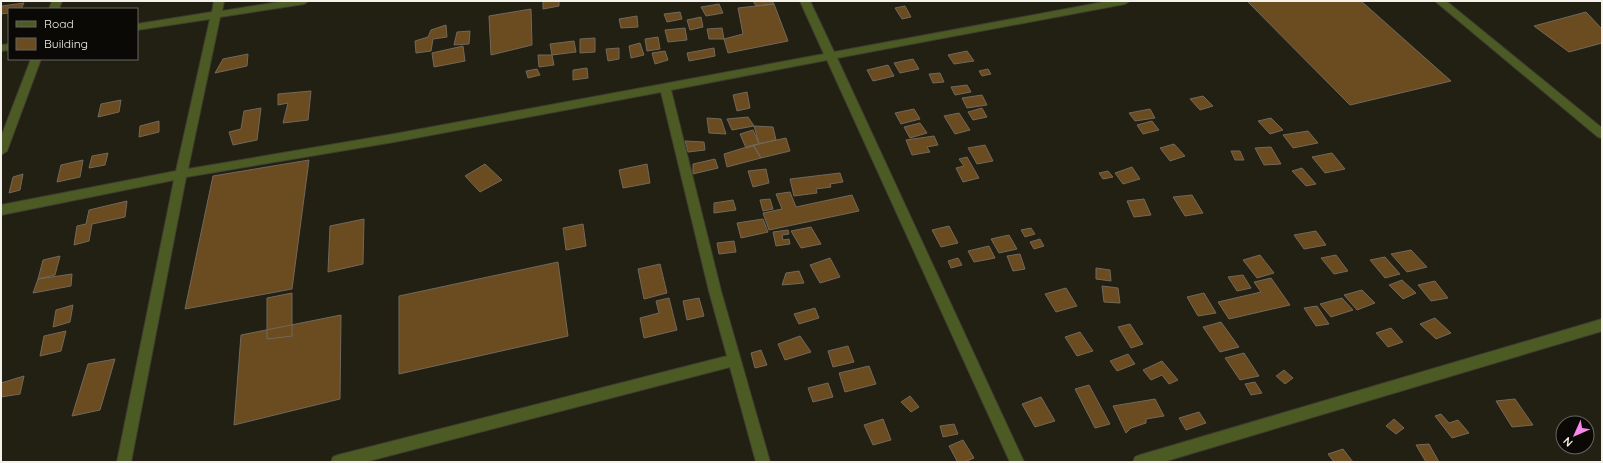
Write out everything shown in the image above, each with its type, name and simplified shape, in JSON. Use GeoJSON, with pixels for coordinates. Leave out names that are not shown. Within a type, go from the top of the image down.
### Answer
{"type":"FeatureCollection","features":[{"type":"Feature","properties":{"kind":"street"},"geometry":{"type":"LineString","coordinates":[[124,462],[181,174],[219,1]]}},
{"type":"Feature","properties":{"kind":"street"},"geometry":{"type":"LineString","coordinates":[[138,27],[304,1]]}},
{"type":"Feature","properties":{"kind":"street"},"geometry":{"type":"LineString","coordinates":[[805,1],[1017,462]]}},
{"type":"Feature","properties":{"kind":"street"},"geometry":{"type":"LineString","coordinates":[[1,210],[181,174],[394,138],[1125,1]]}},
{"type":"Feature","properties":{"kind":"street"},"geometry":{"type":"LineString","coordinates":[[1440,1],[1602,134]]}},
{"type":"Feature","properties":{"kind":"street"},"geometry":{"type":"LineString","coordinates":[[1,151],[36,60]]}},
{"type":"Feature","properties":{"kind":"street"},"geometry":{"type":"LineString","coordinates":[[665,87],[715,291],[763,462]]}},
{"type":"Feature","properties":{"kind":"street"},"geometry":{"type":"LineString","coordinates":[[1140,462],[1602,325]]}},
{"type":"Feature","properties":{"kind":"street"},"geometry":{"type":"LineString","coordinates":[[338,462],[735,360]]}},
{"type":"Feature","properties":{"kind":"building"},"geometry":{"type":"Polygon","coordinates":[[[543,1],[559,1],[559,6],[543,9],[543,1]]]}},
{"type":"Feature","properties":{"kind":"building"},"geometry":{"type":"Polygon","coordinates":[[[753,1],[772,1],[774,4],[756,6],[753,1]]]}},
{"type":"Feature","properties":{"kind":"building"},"geometry":{"type":"Polygon","coordinates":[[[1247,1],[1361,1],[1451,81],[1350,105],[1247,1]]]}},
{"type":"Feature","properties":{"kind":"building"},"geometry":{"type":"Polygon","coordinates":[[[24,3],[22,8],[8,8],[8,13],[1,14],[2,6],[24,3]]]}},
{"type":"Feature","properties":{"kind":"building"},"geometry":{"type":"Polygon","coordinates":[[[719,4],[723,13],[706,16],[701,7],[719,4]]]}},
{"type":"Feature","properties":{"kind":"building"},"geometry":{"type":"Polygon","coordinates":[[[774,4],[788,41],[728,53],[724,39],[743,34],[738,8],[774,4]]]}},
{"type":"Feature","properties":{"kind":"building"},"geometry":{"type":"Polygon","coordinates":[[[905,6],[911,17],[902,19],[895,8],[905,6]]]}},
{"type":"Feature","properties":{"kind":"building"},"geometry":{"type":"Polygon","coordinates":[[[531,9],[532,45],[491,55],[489,16],[531,9]]]}},
{"type":"Feature","properties":{"kind":"building"},"geometry":{"type":"Polygon","coordinates":[[[680,12],[682,19],[667,22],[664,14],[680,12]]]}},
{"type":"Feature","properties":{"kind":"building"},"geometry":{"type":"Polygon","coordinates":[[[1586,12],[1602,29],[1602,43],[1569,52],[1534,26],[1586,12]]]}},
{"type":"Feature","properties":{"kind":"building"},"geometry":{"type":"Polygon","coordinates":[[[637,16],[638,27],[621,28],[619,19],[637,16]]]}},
{"type":"Feature","properties":{"kind":"building"},"geometry":{"type":"Polygon","coordinates":[[[701,17],[703,27],[690,30],[687,20],[701,17]]]}},
{"type":"Feature","properties":{"kind":"building"},"geometry":{"type":"Polygon","coordinates":[[[446,25],[447,37],[433,39],[431,51],[416,53],[415,41],[428,37],[431,30],[446,25]]]}},
{"type":"Feature","properties":{"kind":"building"},"geometry":{"type":"Polygon","coordinates":[[[685,28],[687,40],[668,42],[665,30],[685,28]]]}},
{"type":"Feature","properties":{"kind":"building"},"geometry":{"type":"Polygon","coordinates":[[[722,28],[724,39],[709,39],[707,29],[722,28]]]}},
{"type":"Feature","properties":{"kind":"building"},"geometry":{"type":"Polygon","coordinates":[[[470,31],[469,44],[454,45],[457,32],[470,31]]]}},
{"type":"Feature","properties":{"kind":"building"},"geometry":{"type":"Polygon","coordinates":[[[658,37],[660,49],[647,51],[645,39],[658,37]]]}},
{"type":"Feature","properties":{"kind":"building"},"geometry":{"type":"Polygon","coordinates":[[[595,38],[595,52],[580,53],[580,39],[595,38]]]}},
{"type":"Feature","properties":{"kind":"building"},"geometry":{"type":"Polygon","coordinates":[[[574,41],[576,52],[552,55],[550,44],[574,41]]]}},
{"type":"Feature","properties":{"kind":"building"},"geometry":{"type":"Polygon","coordinates":[[[640,43],[644,55],[631,58],[629,46],[640,43]]]}},
{"type":"Feature","properties":{"kind":"building"},"geometry":{"type":"Polygon","coordinates":[[[463,46],[465,61],[434,67],[432,53],[463,46]]]}},
{"type":"Feature","properties":{"kind":"building"},"geometry":{"type":"Polygon","coordinates":[[[619,48],[619,59],[608,61],[606,49],[619,48]]]}},
{"type":"Feature","properties":{"kind":"building"},"geometry":{"type":"Polygon","coordinates":[[[714,48],[715,56],[689,61],[687,53],[714,48]]]}},
{"type":"Feature","properties":{"kind":"building"},"geometry":{"type":"Polygon","coordinates":[[[665,51],[668,60],[655,64],[652,53],[665,51]]]}},
{"type":"Feature","properties":{"kind":"building"},"geometry":{"type":"Polygon","coordinates":[[[967,51],[974,61],[954,64],[948,55],[967,51]]]}},
{"type":"Feature","properties":{"kind":"building"},"geometry":{"type":"Polygon","coordinates":[[[248,54],[247,66],[215,73],[223,59],[248,54]]]}},
{"type":"Feature","properties":{"kind":"building"},"geometry":{"type":"Polygon","coordinates":[[[538,55],[552,55],[554,65],[539,67],[538,55]]]}},
{"type":"Feature","properties":{"kind":"building"},"geometry":{"type":"Polygon","coordinates":[[[913,59],[919,69],[900,73],[894,63],[913,59]]]}},
{"type":"Feature","properties":{"kind":"building"},"geometry":{"type":"Polygon","coordinates":[[[888,65],[894,76],[873,81],[867,70],[888,65]]]}},
{"type":"Feature","properties":{"kind":"building"},"geometry":{"type":"Polygon","coordinates":[[[587,68],[588,78],[573,80],[573,70],[587,68]]]}},
{"type":"Feature","properties":{"kind":"building"},"geometry":{"type":"Polygon","coordinates":[[[537,69],[540,75],[528,78],[526,71],[537,69]]]}},
{"type":"Feature","properties":{"kind":"building"},"geometry":{"type":"Polygon","coordinates":[[[988,69],[991,74],[982,76],[979,71],[988,69]]]}},
{"type":"Feature","properties":{"kind":"building"},"geometry":{"type":"Polygon","coordinates":[[[940,73],[944,82],[933,83],[929,74],[940,73]]]}},
{"type":"Feature","properties":{"kind":"building"},"geometry":{"type":"Polygon","coordinates":[[[967,85],[971,92],[955,95],[951,87],[967,85]]]}},
{"type":"Feature","properties":{"kind":"building"},"geometry":{"type":"Polygon","coordinates":[[[311,91],[308,120],[283,123],[288,103],[278,105],[278,94],[311,91]]]}},
{"type":"Feature","properties":{"kind":"building"},"geometry":{"type":"Polygon","coordinates":[[[747,92],[750,108],[737,111],[733,95],[747,92]]]}},
{"type":"Feature","properties":{"kind":"building"},"geometry":{"type":"Polygon","coordinates":[[[982,95],[987,105],[967,108],[962,98],[982,95]]]}},
{"type":"Feature","properties":{"kind":"building"},"geometry":{"type":"Polygon","coordinates":[[[1203,96],[1213,106],[1200,110],[1190,99],[1203,96]]]}},
{"type":"Feature","properties":{"kind":"building"},"geometry":{"type":"Polygon","coordinates":[[[121,100],[119,112],[98,117],[101,104],[121,100]]]}},
{"type":"Feature","properties":{"kind":"building"},"geometry":{"type":"Polygon","coordinates":[[[261,108],[257,140],[233,145],[229,132],[241,129],[244,111],[261,108]]]}},
{"type":"Feature","properties":{"kind":"building"},"geometry":{"type":"Polygon","coordinates":[[[982,108],[987,117],[973,120],[968,112],[982,108]]]}},
{"type":"Feature","properties":{"kind":"building"},"geometry":{"type":"Polygon","coordinates":[[[914,109],[920,119],[901,124],[895,113],[914,109]]]}},
{"type":"Feature","properties":{"kind":"building"},"geometry":{"type":"Polygon","coordinates":[[[1150,109],[1155,118],[1135,121],[1129,113],[1150,109]]]}},
{"type":"Feature","properties":{"kind":"building"},"geometry":{"type":"Polygon","coordinates":[[[959,113],[970,130],[955,134],[944,116],[959,113]]]}},
{"type":"Feature","properties":{"kind":"building"},"geometry":{"type":"Polygon","coordinates":[[[748,117],[754,126],[732,130],[727,119],[748,117]]]}},
{"type":"Feature","properties":{"kind":"building"},"geometry":{"type":"Polygon","coordinates":[[[707,118],[721,119],[726,134],[709,133],[707,118]]]}},
{"type":"Feature","properties":{"kind":"building"},"geometry":{"type":"Polygon","coordinates":[[[1271,118],[1283,130],[1270,134],[1258,121],[1271,118]]]}},
{"type":"Feature","properties":{"kind":"building"},"geometry":{"type":"Polygon","coordinates":[[[159,121],[159,132],[139,137],[140,126],[159,121]]]}},
{"type":"Feature","properties":{"kind":"building"},"geometry":{"type":"Polygon","coordinates":[[[1152,121],[1159,130],[1143,134],[1137,125],[1152,121]]]}},
{"type":"Feature","properties":{"kind":"building"},"geometry":{"type":"Polygon","coordinates":[[[920,123],[927,133],[910,138],[904,127],[920,123]]]}},
{"type":"Feature","properties":{"kind":"building"},"geometry":{"type":"Polygon","coordinates":[[[754,126],[773,127],[776,140],[759,144],[754,126]]]}},
{"type":"Feature","properties":{"kind":"building"},"geometry":{"type":"Polygon","coordinates":[[[753,130],[759,144],[746,148],[740,134],[753,130]]]}},
{"type":"Feature","properties":{"kind":"building"},"geometry":{"type":"Polygon","coordinates":[[[1308,131],[1318,143],[1293,148],[1283,135],[1308,131]]]}},
{"type":"Feature","properties":{"kind":"building"},"geometry":{"type":"Polygon","coordinates":[[[934,136],[938,145],[927,147],[930,152],[912,155],[906,140],[934,136]]]}},
{"type":"Feature","properties":{"kind":"building"},"geometry":{"type":"Polygon","coordinates":[[[786,138],[790,151],[761,158],[753,145],[786,138]]]}},
{"type":"Feature","properties":{"kind":"building"},"geometry":{"type":"Polygon","coordinates":[[[685,141],[704,142],[705,150],[688,152],[685,141]]]}},
{"type":"Feature","properties":{"kind":"building"},"geometry":{"type":"Polygon","coordinates":[[[1174,144],[1185,156],[1170,161],[1160,148],[1174,144]]]}},
{"type":"Feature","properties":{"kind":"building"},"geometry":{"type":"Polygon","coordinates":[[[753,145],[761,158],[727,167],[724,154],[753,145]]]}},
{"type":"Feature","properties":{"kind":"building"},"geometry":{"type":"Polygon","coordinates":[[[985,145],[993,161],[977,164],[968,148],[985,145]]]}},
{"type":"Feature","properties":{"kind":"building"},"geometry":{"type":"Polygon","coordinates":[[[1271,147],[1281,164],[1264,165],[1255,148],[1271,147]]]}},
{"type":"Feature","properties":{"kind":"building"},"geometry":{"type":"Polygon","coordinates":[[[1231,151],[1240,151],[1244,160],[1235,160],[1231,151]]]}},
{"type":"Feature","properties":{"kind":"building"},"geometry":{"type":"Polygon","coordinates":[[[108,153],[105,165],[89,168],[92,156],[108,153]]]}},
{"type":"Feature","properties":{"kind":"building"},"geometry":{"type":"Polygon","coordinates":[[[1332,153],[1345,169],[1325,173],[1312,157],[1332,153]]]}},
{"type":"Feature","properties":{"kind":"building"},"geometry":{"type":"Polygon","coordinates":[[[967,157],[979,178],[963,182],[956,168],[964,166],[959,159],[967,157]]]}},
{"type":"Feature","properties":{"kind":"building"},"geometry":{"type":"Polygon","coordinates":[[[715,159],[718,168],[693,174],[693,164],[715,159]]]}},
{"type":"Feature","properties":{"kind":"building"},"geometry":{"type":"Polygon","coordinates":[[[83,160],[80,177],[57,182],[61,165],[83,160]]]}},
{"type":"Feature","properties":{"kind":"building"},"geometry":{"type":"Polygon","coordinates":[[[309,160],[292,289],[185,309],[213,176],[309,160]]]}},
{"type":"Feature","properties":{"kind":"building"},"geometry":{"type":"Polygon","coordinates":[[[485,164],[502,180],[480,192],[465,176],[485,164]]]}},
{"type":"Feature","properties":{"kind":"building"},"geometry":{"type":"Polygon","coordinates":[[[647,164],[650,183],[623,188],[619,170],[647,164]]]}},
{"type":"Feature","properties":{"kind":"building"},"geometry":{"type":"Polygon","coordinates":[[[1132,167],[1140,179],[1123,184],[1115,173],[1132,167]]]}},
{"type":"Feature","properties":{"kind":"building"},"geometry":{"type":"Polygon","coordinates":[[[1302,168],[1316,184],[1306,186],[1292,171],[1302,168]]]}},
{"type":"Feature","properties":{"kind":"building"},"geometry":{"type":"Polygon","coordinates":[[[766,169],[769,183],[753,187],[748,171],[766,169]]]}},
{"type":"Feature","properties":{"kind":"building"},"geometry":{"type":"Polygon","coordinates":[[[1108,171],[1113,177],[1103,179],[1099,173],[1108,171]]]}},
{"type":"Feature","properties":{"kind":"building"},"geometry":{"type":"Polygon","coordinates":[[[840,173],[843,182],[830,184],[831,187],[816,189],[817,193],[794,196],[790,179],[840,173]]]}},
{"type":"Feature","properties":{"kind":"building"},"geometry":{"type":"Polygon","coordinates":[[[23,174],[20,190],[9,193],[13,177],[23,174]]]}},
{"type":"Feature","properties":{"kind":"building"},"geometry":{"type":"Polygon","coordinates":[[[790,192],[796,207],[852,195],[859,211],[769,230],[763,213],[782,209],[776,194],[790,192]]]}},
{"type":"Feature","properties":{"kind":"building"},"geometry":{"type":"Polygon","coordinates":[[[1192,195],[1203,213],[1185,216],[1173,197],[1192,195]]]}},
{"type":"Feature","properties":{"kind":"building"},"geometry":{"type":"Polygon","coordinates":[[[770,199],[773,209],[763,211],[760,200],[770,199]]]}},
{"type":"Feature","properties":{"kind":"building"},"geometry":{"type":"Polygon","coordinates":[[[1144,199],[1151,215],[1134,217],[1127,201],[1144,199]]]}},
{"type":"Feature","properties":{"kind":"building"},"geometry":{"type":"Polygon","coordinates":[[[733,200],[736,210],[714,213],[714,203],[733,200]]]}},
{"type":"Feature","properties":{"kind":"building"},"geometry":{"type":"Polygon","coordinates":[[[127,201],[125,217],[92,224],[89,241],[74,245],[77,226],[86,224],[89,210],[127,201]]]}},
{"type":"Feature","properties":{"kind":"building"},"geometry":{"type":"Polygon","coordinates":[[[364,219],[363,264],[328,272],[330,226],[364,219]]]}},
{"type":"Feature","properties":{"kind":"building"},"geometry":{"type":"Polygon","coordinates":[[[763,219],[768,232],[741,238],[737,223],[763,219]]]}},
{"type":"Feature","properties":{"kind":"building"},"geometry":{"type":"Polygon","coordinates":[[[583,224],[586,246],[566,250],[563,228],[583,224]]]}},
{"type":"Feature","properties":{"kind":"building"},"geometry":{"type":"Polygon","coordinates":[[[949,226],[958,243],[941,247],[932,230],[949,226]]]}},
{"type":"Feature","properties":{"kind":"building"},"geometry":{"type":"Polygon","coordinates":[[[811,227],[821,244],[801,248],[791,231],[811,227]]]}},
{"type":"Feature","properties":{"kind":"building"},"geometry":{"type":"Polygon","coordinates":[[[1031,228],[1035,234],[1025,237],[1021,230],[1031,228]]]}},
{"type":"Feature","properties":{"kind":"building"},"geometry":{"type":"Polygon","coordinates":[[[788,230],[789,234],[782,235],[783,240],[789,239],[790,244],[776,246],[773,232],[788,230]]]}},
{"type":"Feature","properties":{"kind":"building"},"geometry":{"type":"Polygon","coordinates":[[[1316,231],[1326,245],[1304,249],[1294,235],[1316,231]]]}},
{"type":"Feature","properties":{"kind":"building"},"geometry":{"type":"Polygon","coordinates":[[[1009,235],[1017,249],[999,253],[991,239],[1009,235]]]}},
{"type":"Feature","properties":{"kind":"building"},"geometry":{"type":"Polygon","coordinates":[[[1040,239],[1044,246],[1034,249],[1030,242],[1040,239]]]}},
{"type":"Feature","properties":{"kind":"building"},"geometry":{"type":"Polygon","coordinates":[[[734,241],[736,252],[719,254],[717,243],[734,241]]]}},
{"type":"Feature","properties":{"kind":"building"},"geometry":{"type":"Polygon","coordinates":[[[989,246],[995,258],[974,262],[968,251],[989,246]]]}},
{"type":"Feature","properties":{"kind":"building"},"geometry":{"type":"Polygon","coordinates":[[[1411,250],[1427,267],[1407,272],[1391,254],[1411,250]]]}},
{"type":"Feature","properties":{"kind":"building"},"geometry":{"type":"Polygon","coordinates":[[[1020,254],[1025,269],[1013,271],[1007,256],[1020,254]]]}},
{"type":"Feature","properties":{"kind":"building"},"geometry":{"type":"Polygon","coordinates":[[[1260,255],[1274,273],[1257,278],[1243,260],[1260,255]]]}},
{"type":"Feature","properties":{"kind":"building"},"geometry":{"type":"Polygon","coordinates":[[[1336,255],[1348,271],[1334,274],[1321,258],[1336,255]]]}},
{"type":"Feature","properties":{"kind":"building"},"geometry":{"type":"Polygon","coordinates":[[[60,256],[55,275],[38,279],[43,260],[60,256]]]}},
{"type":"Feature","properties":{"kind":"building"},"geometry":{"type":"Polygon","coordinates":[[[1385,257],[1400,274],[1385,278],[1370,260],[1385,257]]]}},
{"type":"Feature","properties":{"kind":"building"},"geometry":{"type":"Polygon","coordinates":[[[830,258],[840,277],[820,283],[810,265],[830,258]]]}},
{"type":"Feature","properties":{"kind":"building"},"geometry":{"type":"Polygon","coordinates":[[[958,258],[962,265],[951,268],[948,261],[958,258]]]}},
{"type":"Feature","properties":{"kind":"building"},"geometry":{"type":"Polygon","coordinates":[[[558,262],[568,336],[399,374],[399,296],[558,262]]]}},
{"type":"Feature","properties":{"kind":"building"},"geometry":{"type":"Polygon","coordinates":[[[660,264],[667,293],[644,299],[638,269],[660,264]]]}},
{"type":"Feature","properties":{"kind":"building"},"geometry":{"type":"Polygon","coordinates":[[[1096,268],[1110,270],[1111,281],[1096,279],[1096,268]]]}},
{"type":"Feature","properties":{"kind":"building"},"geometry":{"type":"Polygon","coordinates":[[[799,271],[804,283],[782,285],[786,273],[799,271]]]}},
{"type":"Feature","properties":{"kind":"building"},"geometry":{"type":"Polygon","coordinates":[[[72,274],[71,286],[33,293],[38,279],[72,274]]]}},
{"type":"Feature","properties":{"kind":"building"},"geometry":{"type":"Polygon","coordinates":[[[1243,275],[1251,288],[1237,291],[1228,277],[1243,275]]]}},
{"type":"Feature","properties":{"kind":"building"},"geometry":{"type":"Polygon","coordinates":[[[1271,278],[1290,305],[1229,319],[1218,302],[1261,292],[1254,282],[1271,278]]]}},
{"type":"Feature","properties":{"kind":"building"},"geometry":{"type":"Polygon","coordinates":[[[1402,280],[1416,293],[1403,299],[1389,285],[1402,280]]]}},
{"type":"Feature","properties":{"kind":"building"},"geometry":{"type":"Polygon","coordinates":[[[1435,281],[1448,298],[1431,301],[1418,285],[1435,281]]]}},
{"type":"Feature","properties":{"kind":"building"},"geometry":{"type":"Polygon","coordinates":[[[1102,286],[1118,288],[1120,303],[1104,302],[1102,286]]]}},
{"type":"Feature","properties":{"kind":"building"},"geometry":{"type":"Polygon","coordinates":[[[1066,288],[1077,306],[1056,312],[1045,294],[1066,288]]]}},
{"type":"Feature","properties":{"kind":"building"},"geometry":{"type":"Polygon","coordinates":[[[1362,290],[1375,303],[1357,310],[1344,295],[1362,290]]]}},
{"type":"Feature","properties":{"kind":"building"},"geometry":{"type":"Polygon","coordinates":[[[292,293],[292,336],[267,339],[267,298],[292,293]]]}},
{"type":"Feature","properties":{"kind":"building"},"geometry":{"type":"Polygon","coordinates":[[[1204,293],[1216,313],[1198,316],[1187,297],[1204,293]]]}},
{"type":"Feature","properties":{"kind":"building"},"geometry":{"type":"Polygon","coordinates":[[[669,298],[677,330],[644,338],[640,318],[659,313],[656,301],[669,298]]]}},
{"type":"Feature","properties":{"kind":"building"},"geometry":{"type":"Polygon","coordinates":[[[699,298],[704,316],[687,320],[683,301],[699,298]]]}},
{"type":"Feature","properties":{"kind":"building"},"geometry":{"type":"Polygon","coordinates":[[[1342,298],[1353,310],[1331,317],[1320,304],[1342,298]]]}},
{"type":"Feature","properties":{"kind":"building"},"geometry":{"type":"Polygon","coordinates":[[[73,305],[70,322],[53,327],[56,310],[73,305]]]}},
{"type":"Feature","properties":{"kind":"building"},"geometry":{"type":"Polygon","coordinates":[[[1317,306],[1329,324],[1316,326],[1304,308],[1317,306]]]}},
{"type":"Feature","properties":{"kind":"building"},"geometry":{"type":"Polygon","coordinates":[[[815,308],[819,318],[799,324],[794,314],[815,308]]]}},
{"type":"Feature","properties":{"kind":"building"},"geometry":{"type":"Polygon","coordinates":[[[341,315],[340,399],[234,425],[241,335],[341,315]]]}},
{"type":"Feature","properties":{"kind":"building"},"geometry":{"type":"Polygon","coordinates":[[[1435,318],[1451,333],[1436,339],[1420,324],[1435,318]]]}},
{"type":"Feature","properties":{"kind":"building"},"geometry":{"type":"Polygon","coordinates":[[[1221,322],[1239,347],[1220,352],[1203,327],[1221,322]]]}},
{"type":"Feature","properties":{"kind":"building"},"geometry":{"type":"Polygon","coordinates":[[[1130,324],[1143,344],[1131,348],[1118,327],[1130,324]]]}},
{"type":"Feature","properties":{"kind":"building"},"geometry":{"type":"Polygon","coordinates":[[[1391,328],[1403,342],[1388,347],[1376,333],[1391,328]]]}},
{"type":"Feature","properties":{"kind":"building"},"geometry":{"type":"Polygon","coordinates":[[[66,331],[61,351],[40,356],[44,336],[66,331]]]}},
{"type":"Feature","properties":{"kind":"building"},"geometry":{"type":"Polygon","coordinates":[[[1080,332],[1093,351],[1077,356],[1065,337],[1080,332]]]}},
{"type":"Feature","properties":{"kind":"building"},"geometry":{"type":"Polygon","coordinates":[[[800,336],[811,352],[785,360],[778,344],[800,336]]]}},
{"type":"Feature","properties":{"kind":"building"},"geometry":{"type":"Polygon","coordinates":[[[848,346],[854,362],[833,367],[828,351],[848,346]]]}},
{"type":"Feature","properties":{"kind":"building"},"geometry":{"type":"Polygon","coordinates":[[[761,350],[767,365],[755,368],[751,353],[761,350]]]}},
{"type":"Feature","properties":{"kind":"building"},"geometry":{"type":"Polygon","coordinates":[[[1244,353],[1259,376],[1240,380],[1225,358],[1244,353]]]}},
{"type":"Feature","properties":{"kind":"building"},"geometry":{"type":"Polygon","coordinates":[[[1128,354],[1135,364],[1117,371],[1110,361],[1128,354]]]}},
{"type":"Feature","properties":{"kind":"building"},"geometry":{"type":"Polygon","coordinates":[[[115,359],[100,410],[72,416],[88,364],[115,359]]]}},
{"type":"Feature","properties":{"kind":"building"},"geometry":{"type":"Polygon","coordinates":[[[1162,361],[1178,380],[1169,384],[1162,375],[1151,380],[1143,370],[1162,361]]]}},
{"type":"Feature","properties":{"kind":"building"},"geometry":{"type":"Polygon","coordinates":[[[869,366],[876,384],[845,392],[839,373],[869,366]]]}},
{"type":"Feature","properties":{"kind":"building"},"geometry":{"type":"Polygon","coordinates":[[[1284,370],[1293,378],[1285,384],[1276,376],[1284,370]]]}},
{"type":"Feature","properties":{"kind":"building"},"geometry":{"type":"Polygon","coordinates":[[[24,376],[20,394],[1,397],[1,383],[24,376]]]}},
{"type":"Feature","properties":{"kind":"building"},"geometry":{"type":"Polygon","coordinates":[[[1255,382],[1262,393],[1251,395],[1245,384],[1255,382]]]}},
{"type":"Feature","properties":{"kind":"building"},"geometry":{"type":"Polygon","coordinates":[[[828,383],[833,397],[813,402],[808,388],[828,383]]]}},
{"type":"Feature","properties":{"kind":"building"},"geometry":{"type":"Polygon","coordinates":[[[1089,385],[1110,424],[1095,428],[1075,389],[1089,385]]]}},
{"type":"Feature","properties":{"kind":"building"},"geometry":{"type":"Polygon","coordinates":[[[910,396],[919,407],[911,412],[901,402],[910,396]]]}},
{"type":"Feature","properties":{"kind":"building"},"geometry":{"type":"Polygon","coordinates":[[[1041,397],[1055,421],[1035,427],[1022,404],[1041,397]]]}},
{"type":"Feature","properties":{"kind":"building"},"geometry":{"type":"Polygon","coordinates":[[[1155,399],[1164,416],[1146,419],[1146,423],[1131,428],[1126,433],[1113,406],[1155,399]]]}},
{"type":"Feature","properties":{"kind":"building"},"geometry":{"type":"Polygon","coordinates":[[[1515,399],[1533,425],[1512,427],[1496,401],[1515,399]]]}},
{"type":"Feature","properties":{"kind":"building"},"geometry":{"type":"Polygon","coordinates":[[[1199,412],[1206,423],[1186,430],[1179,418],[1199,412]]]}},
{"type":"Feature","properties":{"kind":"building"},"geometry":{"type":"Polygon","coordinates":[[[1441,414],[1449,423],[1458,420],[1469,433],[1452,438],[1435,416],[1441,414]]]}},
{"type":"Feature","properties":{"kind":"building"},"geometry":{"type":"Polygon","coordinates":[[[883,419],[891,440],[873,445],[864,425],[883,419]]]}},
{"type":"Feature","properties":{"kind":"building"},"geometry":{"type":"Polygon","coordinates":[[[1394,419],[1404,428],[1396,434],[1386,426],[1394,419]]]}},
{"type":"Feature","properties":{"kind":"building"},"geometry":{"type":"Polygon","coordinates":[[[954,424],[958,434],[943,437],[940,426],[954,424]]]}},
{"type":"Feature","properties":{"kind":"building"},"geometry":{"type":"Polygon","coordinates":[[[963,440],[974,458],[964,462],[954,462],[957,461],[949,446],[963,440]]]}},
{"type":"Feature","properties":{"kind":"building"},"geometry":{"type":"Polygon","coordinates":[[[1429,444],[1439,462],[1426,462],[1416,445],[1429,444]]]}},
{"type":"Feature","properties":{"kind":"building"},"geometry":{"type":"Polygon","coordinates":[[[1343,449],[1353,462],[1334,462],[1328,454],[1343,449]]]}}]}
